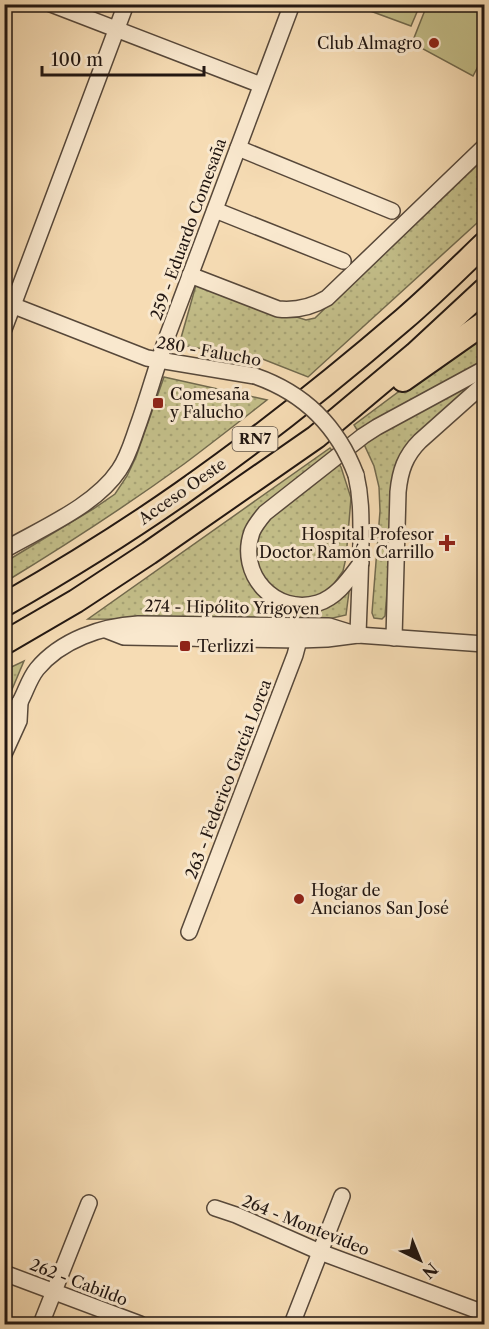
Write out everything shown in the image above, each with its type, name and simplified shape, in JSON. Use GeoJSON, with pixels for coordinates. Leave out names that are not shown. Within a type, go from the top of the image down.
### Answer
{"type":"FeatureCollection","features":[{"type":"Feature","properties":{"kind":"highway"},"geometry":{"type":"LineString","coordinates":[[405,318],[484,229]]}},
{"type":"Feature","properties":{"kind":"highway","name":"Acceso Oeste"},"geometry":{"type":"LineString","coordinates":[[4,605],[57,574],[183,493],[321,388],[405,318],[484,244]]}},
{"type":"Feature","properties":{"kind":"highway","name":"Acceso Oeste"},"geometry":{"type":"LineString","coordinates":[[4,643],[76,601],[140,559],[316,437],[415,354],[484,290]]}},
{"type":"Feature","properties":{"kind":"highway"},"geometry":{"type":"LineString","coordinates":[[316,437],[484,323]]}},
{"type":"Feature","properties":{"kind":"street"},"geometry":{"type":"LineString","coordinates":[[51,4],[261,85]]}},
{"type":"Feature","properties":{"kind":"street"},"geometry":{"type":"LineString","coordinates":[[4,329],[9,303],[126,4]]}},
{"type":"Feature","properties":{"kind":"street","name":"259 - Eduardo Comesaña"},"geometry":{"type":"LineString","coordinates":[[4,550],[83,505],[99,493],[111,481],[128,455],[190,275],[292,4]]}},
{"type":"Feature","properties":{"kind":"street"},"geometry":{"type":"LineString","coordinates":[[190,275],[279,309],[304,309],[316,305],[327,298],[484,147]]}},
{"type":"Feature","properties":{"kind":"street"},"geometry":{"type":"LineString","coordinates":[[238,148],[392,211]]}},
{"type":"Feature","properties":{"kind":"street"},"geometry":{"type":"LineString","coordinates":[[215,210],[343,261]]}},
{"type":"Feature","properties":{"kind":"street","name":"280 - Falucho"},"geometry":{"type":"LineString","coordinates":[[9,303],[147,358],[255,376],[289,391],[318,413],[341,442],[352,464],[360,489],[361,563],[358,635]]}},
{"type":"Feature","properties":{"kind":"street"},"geometry":{"type":"LineString","coordinates":[[361,563],[340,589],[318,603],[302,606],[278,601],[267,594],[253,575],[249,556],[251,534],[265,513],[363,436],[484,369]]}},
{"type":"Feature","properties":{"kind":"street"},"geometry":{"type":"LineString","coordinates":[[394,638],[398,492],[401,470],[412,449],[484,384]]}},
{"type":"Feature","properties":{"kind":"street","name":"274 - Hipólito Yrigoyen"},"geometry":{"type":"LineString","coordinates":[[20,702],[36,670],[60,649],[90,634],[126,625],[329,626],[358,635]]}},
{"type":"Feature","properties":{"kind":"street","name":"274 - Hipólito Yrigoyen"},"geometry":{"type":"LineString","coordinates":[[106,630],[124,637],[299,640],[358,635],[484,644]]}},
{"type":"Feature","properties":{"kind":"street","name":"263 - Federico García Lorca"},"geometry":{"type":"LineString","coordinates":[[189,932],[299,640]]}},
{"type":"Feature","properties":{"kind":"street"},"geometry":{"type":"LineString","coordinates":[[4,726],[20,702]]}},
{"type":"Feature","properties":{"kind":"street"},"geometry":{"type":"LineString","coordinates":[[4,754],[19,721],[20,702]]}},
{"type":"Feature","properties":{"kind":"street"},"geometry":{"type":"LineString","coordinates":[[292,1324],[342,1196]]}},
{"type":"Feature","properties":{"kind":"street"},"geometry":{"type":"LineString","coordinates":[[41,1324],[89,1203]]}},
{"type":"Feature","properties":{"kind":"street","name":"264 - Montevideo"},"geometry":{"type":"LineString","coordinates":[[215,1208],[320,1252],[484,1313]]}},
{"type":"Feature","properties":{"kind":"street","name":"262 - Cabildo"},"geometry":{"type":"LineString","coordinates":[[4,1273],[140,1324]]}},
{"type":"Feature","properties":{"kind":"shaded area"},"geometry":{"type":"Polygon","coordinates":[[[354,5],[420,5],[411,26],[354,5]]]}},
{"type":"Feature","properties":{"kind":"shaded area"},"geometry":{"type":"Polygon","coordinates":[[[427,5],[484,5],[484,55],[473,76],[412,43],[427,5]]]}},
{"type":"Feature","properties":{"kind":"shaded area"},"geometry":{"type":"Polygon","coordinates":[[[484,154],[484,215],[308,377],[260,358],[179,345],[196,285],[306,320],[315,318],[484,154]]]}},
{"type":"Feature","properties":{"kind":"shaded area"},"geometry":{"type":"Polygon","coordinates":[[[484,328],[484,363],[359,433],[354,425],[484,328]]]}},
{"type":"Feature","properties":{"kind":"shaded area"},"geometry":{"type":"Polygon","coordinates":[[[164,377],[267,400],[140,495],[5,582],[5,562],[115,494],[136,457],[164,377]]]}},
{"type":"Feature","properties":{"kind":"shaded area"},"geometry":{"type":"Polygon","coordinates":[[[476,381],[398,460],[385,616],[382,619],[374,618],[372,613],[380,511],[379,487],[374,466],[363,442],[476,381]]]}},
{"type":"Feature","properties":{"kind":"shaded area"},"geometry":{"type":"Polygon","coordinates":[[[330,448],[335,454],[244,544],[267,600],[292,612],[326,608],[350,584],[346,615],[324,620],[88,619],[330,448]]]}},
{"type":"Feature","properties":{"kind":"shaded area"},"geometry":{"type":"Polygon","coordinates":[[[338,463],[351,498],[343,571],[333,585],[318,597],[299,601],[274,593],[254,564],[256,538],[263,524],[338,463]]]}},
{"type":"Feature","properties":{"kind":"shaded area"},"geometry":{"type":"Polygon","coordinates":[[[24,661],[5,706],[5,670],[24,661]]]}},
{"type":"Feature","properties":{"kind":"place","name":"Club Almagro"},"geometry":{"type":"Point","coordinates":[434,43]}},
{"type":"Feature","properties":{"kind":"place","name":"Comesaña y Falucho"},"geometry":{"type":"Point","coordinates":[158,403]}},
{"type":"Feature","properties":{"kind":"place","name":"Hospital Profesor Doctor Ramón Carrillo"},"geometry":{"type":"Point","coordinates":[447,543]}},
{"type":"Feature","properties":{"kind":"place","name":"Terlizzi"},"geometry":{"type":"Point","coordinates":[185,646]}},
{"type":"Feature","properties":{"kind":"place","name":"Hogar de Ancianos San José"},"geometry":{"type":"Point","coordinates":[299,899]}}]}
